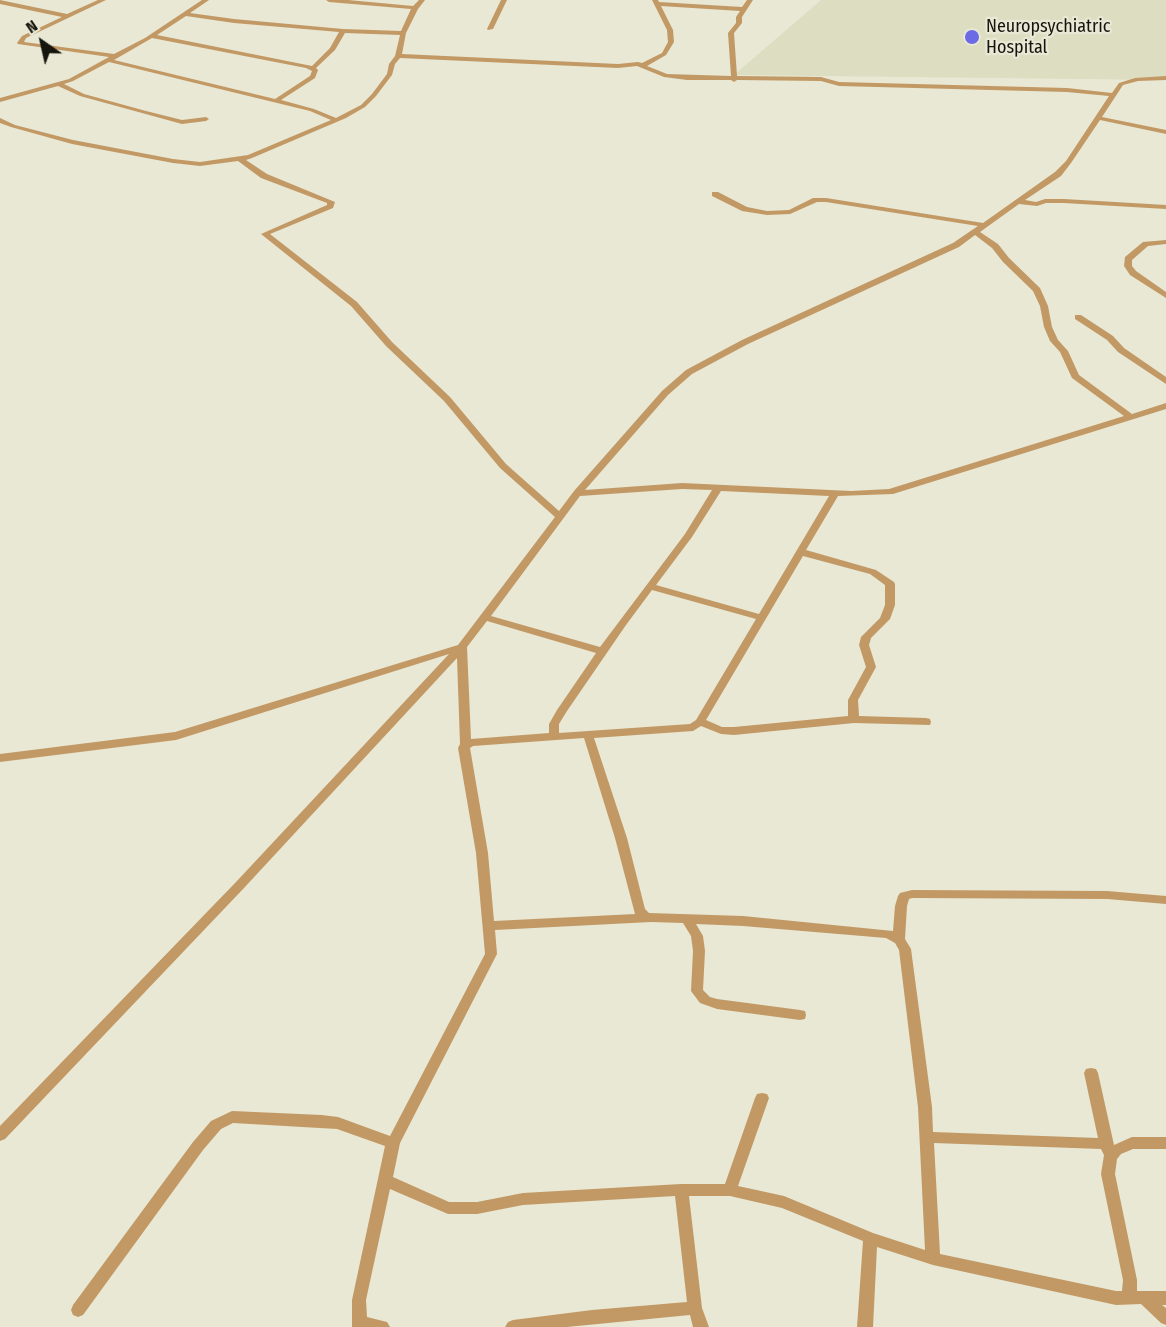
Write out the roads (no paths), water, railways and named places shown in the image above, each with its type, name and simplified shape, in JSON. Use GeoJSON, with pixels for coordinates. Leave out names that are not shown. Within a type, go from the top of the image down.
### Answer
{"type":"FeatureCollection","features":[{"type":"Feature","properties":{"kind":"street"},"geometry":{"type":"LineString","coordinates":[[103,0],[24,37],[20,43],[115,56]]}},
{"type":"Feature","properties":{"kind":"street"},"geometry":{"type":"LineString","coordinates":[[0,100],[59,84],[151,36],[206,0]]}},
{"type":"Feature","properties":{"kind":"street"},"geometry":{"type":"LineString","coordinates":[[329,0],[415,8]]}},
{"type":"Feature","properties":{"kind":"street"},"geometry":{"type":"LineString","coordinates":[[0,120],[13,126],[72,142],[173,161],[200,164],[240,159],[270,150],[363,106],[390,74],[404,33],[415,8],[422,0]]}},
{"type":"Feature","properties":{"kind":"street"},"geometry":{"type":"LineString","coordinates":[[490,29],[504,0]]}},
{"type":"Feature","properties":{"kind":"street"},"geometry":{"type":"LineString","coordinates":[[734,80],[734,41],[731,33],[739,23],[739,17],[750,0]]}},
{"type":"Feature","properties":{"kind":"street"},"geometry":{"type":"LineString","coordinates":[[0,2],[68,16]]}},
{"type":"Feature","properties":{"kind":"street"},"geometry":{"type":"LineString","coordinates":[[656,2],[744,9]]}},
{"type":"Feature","properties":{"kind":"street"},"geometry":{"type":"LineString","coordinates":[[398,56],[618,66],[644,65],[664,54],[671,42],[670,30],[656,2]]}},
{"type":"Feature","properties":{"kind":"street"},"geometry":{"type":"LineString","coordinates":[[185,14],[343,31],[404,33]]}},
{"type":"Feature","properties":{"kind":"street"},"geometry":{"type":"LineString","coordinates":[[313,68],[333,49],[343,31]]}},
{"type":"Feature","properties":{"kind":"street"},"geometry":{"type":"LineString","coordinates":[[151,36],[313,68]]}},
{"type":"Feature","properties":{"kind":"street"},"geometry":{"type":"LineString","coordinates":[[108,60],[312,110],[336,120]]}},
{"type":"Feature","properties":{"kind":"street"},"geometry":{"type":"LineString","coordinates":[[644,65],[670,77],[734,80],[821,79],[839,84],[1067,90],[1114,95]]}},
{"type":"Feature","properties":{"kind":"street"},"geometry":{"type":"LineString","coordinates":[[276,101],[314,77],[316,72],[313,68]]}},
{"type":"Feature","properties":{"kind":"street"},"geometry":{"type":"LineString","coordinates":[[0,1135],[240,885],[462,647],[577,493],[665,393],[689,372],[745,342],[919,263],[975,232],[1058,174],[1069,162],[1121,84],[1126,81],[1166,78]]}},
{"type":"Feature","properties":{"kind":"street"},"geometry":{"type":"LineString","coordinates":[[59,84],[82,95],[144,113],[182,122],[206,119]]}},
{"type":"Feature","properties":{"kind":"street"},"geometry":{"type":"LineString","coordinates":[[1098,118],[1166,132]]}},
{"type":"Feature","properties":{"kind":"street"},"geometry":{"type":"LineString","coordinates":[[0,132],[13,126]]}},
{"type":"Feature","properties":{"kind":"street"},"geometry":{"type":"LineString","coordinates":[[240,159],[264,177],[332,202],[330,206],[265,234],[354,304],[389,344],[447,399],[502,466],[560,517]]}},
{"type":"Feature","properties":{"kind":"street"},"geometry":{"type":"LineString","coordinates":[[1032,193],[1064,201]]}},
{"type":"Feature","properties":{"kind":"street"},"geometry":{"type":"LineString","coordinates":[[715,194],[745,209],[767,213],[790,212],[812,202],[826,200],[984,225]]}},
{"type":"Feature","properties":{"kind":"street"},"geometry":{"type":"LineString","coordinates":[[1019,202],[1037,204],[1044,201],[1064,201],[1166,207]]}},
{"type":"Feature","properties":{"kind":"street"},"geometry":{"type":"LineString","coordinates":[[975,232],[995,246],[1037,290],[1054,341],[1064,351],[1075,376],[1131,417]]}},
{"type":"Feature","properties":{"kind":"street"},"geometry":{"type":"LineString","coordinates":[[1166,242],[1146,244],[1128,258],[1128,266],[1133,273],[1166,296]]}},
{"type":"Feature","properties":{"kind":"street"},"geometry":{"type":"LineString","coordinates":[[1078,317],[1110,338],[1121,350],[1166,381]]}},
{"type":"Feature","properties":{"kind":"street"},"geometry":{"type":"LineString","coordinates":[[577,493],[653,487],[890,492],[1166,406]]}},
{"type":"Feature","properties":{"kind":"street"},"geometry":{"type":"LineString","coordinates":[[554,737],[554,724],[562,710],[602,651],[689,535],[719,487]]}},
{"type":"Feature","properties":{"kind":"street"},"geometry":{"type":"LineString","coordinates":[[466,744],[693,727],[700,722],[836,492]]}},
{"type":"Feature","properties":{"kind":"street"},"geometry":{"type":"LineString","coordinates":[[801,552],[873,572],[890,584],[890,605],[885,619],[866,637],[864,645],[871,667],[853,700],[854,719]]}},
{"type":"Feature","properties":{"kind":"street"},"geometry":{"type":"LineString","coordinates":[[650,586],[762,618]]}},
{"type":"Feature","properties":{"kind":"street"},"geometry":{"type":"LineString","coordinates":[[484,617],[602,651]]}},
{"type":"Feature","properties":{"kind":"street"},"geometry":{"type":"LineString","coordinates":[[382,1327],[360,1325],[359,1300],[393,1143],[491,954],[482,853],[464,755],[466,744],[462,647]]}},
{"type":"Feature","properties":{"kind":"street"},"geometry":{"type":"LineString","coordinates":[[0,758],[176,736],[462,647]]}},
{"type":"Feature","properties":{"kind":"street"},"geometry":{"type":"LineString","coordinates":[[700,722],[721,730],[734,731],[854,719],[926,722]]}},
{"type":"Feature","properties":{"kind":"street"},"geometry":{"type":"LineString","coordinates":[[588,735],[621,838],[639,911],[648,918]]}},
{"type":"Feature","properties":{"kind":"street"},"geometry":{"type":"LineString","coordinates":[[899,940],[901,906],[904,896],[912,894],[1107,895],[1166,900]]}},
{"type":"Feature","properties":{"kind":"street"},"geometry":{"type":"LineString","coordinates":[[490,926],[648,918],[687,919],[743,921],[890,934],[899,940],[905,949],[925,1107],[933,1260]]}},
{"type":"Feature","properties":{"kind":"street"},"geometry":{"type":"LineString","coordinates":[[687,919],[697,936],[699,951],[697,991],[705,1000],[717,1004],[800,1015]]}},
{"type":"Feature","properties":{"kind":"street"},"geometry":{"type":"LineString","coordinates":[[1091,1073],[1108,1151],[1108,1174],[1130,1280],[1130,1290],[1126,1296]]}},
{"type":"Feature","properties":{"kind":"street"},"geometry":{"type":"LineString","coordinates":[[730,1190],[762,1098]]}},
{"type":"Feature","properties":{"kind":"street"},"geometry":{"type":"LineString","coordinates":[[78,1310],[198,1146],[216,1125],[232,1117],[322,1121],[338,1123],[393,1143]]}},
{"type":"Feature","properties":{"kind":"street"},"geometry":{"type":"LineString","coordinates":[[927,1137],[1108,1151],[1132,1143],[1166,1143]]}},
{"type":"Feature","properties":{"kind":"street"},"geometry":{"type":"LineString","coordinates":[[385,1180],[448,1208],[477,1208],[523,1199],[681,1190],[730,1190],[784,1202],[870,1238],[933,1260],[1116,1298],[1126,1296],[1166,1298]]}},
{"type":"Feature","properties":{"kind":"street"},"geometry":{"type":"LineString","coordinates":[[681,1190],[695,1308],[701,1327]]}},
{"type":"Feature","properties":{"kind":"street"},"geometry":{"type":"LineString","coordinates":[[865,1327],[870,1238]]}},
{"type":"Feature","properties":{"kind":"street"},"geometry":{"type":"LineString","coordinates":[[1144,1297],[1166,1318]]}},
{"type":"Feature","properties":{"kind":"street"},"geometry":{"type":"LineString","coordinates":[[513,1327],[695,1308]]}},
{"type":"Feature","properties":{"kind":"place","name":"Neuropsychiatric Hospital"},"geometry":{"type":"Point","coordinates":[972,37]}}]}
